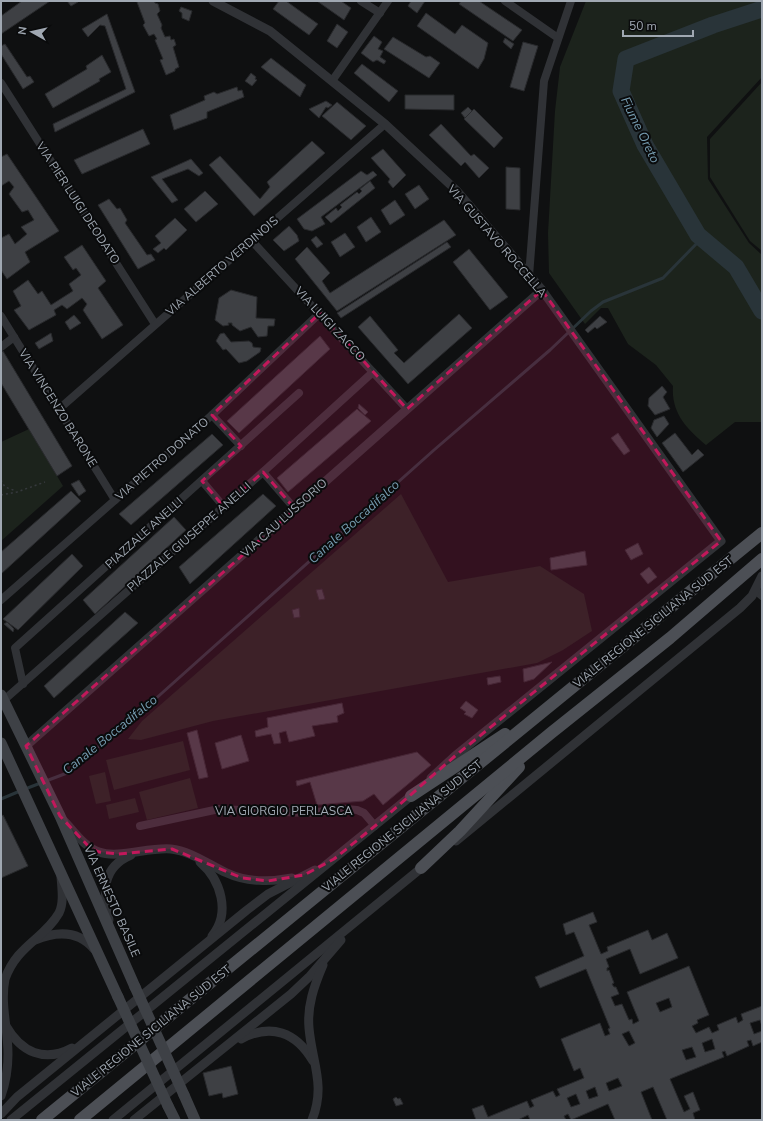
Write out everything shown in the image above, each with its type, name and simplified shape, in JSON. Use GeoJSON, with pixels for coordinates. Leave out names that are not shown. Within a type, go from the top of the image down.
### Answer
{"type":"FeatureCollection","features":[{"type":"Feature","properties":{"kind":"main road","name":"VIALE REGIONE SICILIANA SUD EST"},"geometry":{"type":"LineString","coordinates":[[42,1120],[762,533]]}},
{"type":"Feature","properties":{"kind":"main road","name":"VIALE REGIONE SICILIANA SUD EST"},"geometry":{"type":"LineString","coordinates":[[80,1120],[551,733],[670,638],[762,559]]}},
{"type":"Feature","properties":{"kind":"main road"},"geometry":{"type":"LineString","coordinates":[[411,796],[569,690]]}},
{"type":"Feature","properties":{"kind":"main road","name":"VIA ERNESTO BASILE"},"geometry":{"type":"LineString","coordinates":[[2,698],[60,816],[195,1120]]}},
{"type":"Feature","properties":{"kind":"main road"},"geometry":{"type":"LineString","coordinates":[[421,868],[460,831],[551,733]]}},
{"type":"Feature","properties":{"kind":"main road"},"geometry":{"type":"LineString","coordinates":[[1,743],[61,870],[174,1120]]}},
{"type":"Feature","properties":{"kind":"street","name":"VIA GUSTAVO ROCCELLA"},"geometry":{"type":"LineString","coordinates":[[213,1],[270,31],[385,124],[456,190],[528,276],[542,290],[721,541]]}},
{"type":"Feature","properties":{"kind":"street"},"geometry":{"type":"LineString","coordinates":[[361,1],[380,13]]}},
{"type":"Feature","properties":{"kind":"street"},"geometry":{"type":"LineString","coordinates":[[332,81],[388,1]]}},
{"type":"Feature","properties":{"kind":"street"},"geometry":{"type":"LineString","coordinates":[[505,1],[558,38]]}},
{"type":"Feature","properties":{"kind":"street"},"geometry":{"type":"LineString","coordinates":[[528,276],[544,81],[571,1]]}},
{"type":"Feature","properties":{"kind":"street","name":"VIA PIER LUIGI DEODATO"},"geometry":{"type":"LineString","coordinates":[[1,83],[155,324]]}},
{"type":"Feature","properties":{"kind":"street","name":"VIA ALBERTO VERDINOIS"},"geometry":{"type":"LineString","coordinates":[[59,409],[385,124]]}},
{"type":"Feature","properties":{"kind":"street","name":"VIA LUIGI ZACCO"},"geometry":{"type":"LineString","coordinates":[[251,240],[407,409]]}},
{"type":"Feature","properties":{"kind":"street","name":"VIA CAU LUSSORIO"},"geometry":{"type":"LineString","coordinates":[[26,746],[542,290]]}},
{"type":"Feature","properties":{"kind":"street","name":"VIA PIETRO DONATO"},"geometry":{"type":"LineString","coordinates":[[1,600],[212,415],[320,313]]}},
{"type":"Feature","properties":{"kind":"street","name":"VIA VINCENZO BARONE"},"geometry":{"type":"LineString","coordinates":[[1,316],[115,500]]}},
{"type":"Feature","properties":{"kind":"street"},"geometry":{"type":"LineString","coordinates":[[1,347],[14,337]]}},
{"type":"Feature","properties":{"kind":"street","name":"PIAZZALE GIUSEPPE ANELLI"},"geometry":{"type":"LineString","coordinates":[[2,698],[23,684],[224,507],[373,372]]}},
{"type":"Feature","properties":{"kind":"street","name":"PIAZZALE ANELLI"},"geometry":{"type":"LineString","coordinates":[[23,684],[15,648],[299,393]]}},
{"type":"Feature","properties":{"kind":"street"},"geometry":{"type":"LineString","coordinates":[[212,415],[241,446]]}},
{"type":"Feature","properties":{"kind":"street"},"geometry":{"type":"LineString","coordinates":[[263,472],[295,509]]}},
{"type":"Feature","properties":{"kind":"street"},"geometry":{"type":"LineString","coordinates":[[202,481],[224,507]]}},
{"type":"Feature","properties":{"kind":"street","name":"VIALE REGIONE SICILIANA SUD EST"},"geometry":{"type":"LineString","coordinates":[[11,1120],[375,826],[455,756],[721,541]]}},
{"type":"Feature","properties":{"kind":"street"},"geometry":{"type":"LineString","coordinates":[[113,1120],[421,868],[480,823],[704,638],[752,596],[759,593],[762,576]]}},
{"type":"Feature","properties":{"kind":"street","name":"VIA GIORGIO PERLASCA"},"geometry":{"type":"LineString","coordinates":[[140,826],[219,809],[306,813],[357,810],[364,813],[375,826]]}},
{"type":"Feature","properties":{"kind":"street"},"geometry":{"type":"LineString","coordinates":[[60,816],[90,848],[99,852],[118,854],[143,850],[172,849],[193,856],[228,874],[242,878],[268,881],[304,875]]}},
{"type":"Feature","properties":{"kind":"street"},"geometry":{"type":"LineString","coordinates":[[116,944],[104,897],[104,886],[107,876],[112,868],[121,860],[143,850]]}},
{"type":"Feature","properties":{"kind":"street"},"geometry":{"type":"LineString","coordinates":[[193,856],[211,873],[218,884],[221,896],[222,908],[220,921],[215,933],[203,946]]}},
{"type":"Feature","properties":{"kind":"street"},"geometry":{"type":"LineString","coordinates":[[1,1114],[17,1097],[268,894],[334,859]]}},
{"type":"Feature","properties":{"kind":"street"},"geometry":{"type":"LineString","coordinates":[[1,1096],[5,1084],[8,1053],[3,1019],[2,991],[5,979],[16,958],[30,942],[51,924],[59,912],[62,902],[61,870]]}},
{"type":"Feature","properties":{"kind":"street"},"geometry":{"type":"LineString","coordinates":[[134,1120],[291,994],[310,976],[359,920]]}},
{"type":"Feature","properties":{"kind":"street"},"geometry":{"type":"LineString","coordinates":[[30,942],[51,934],[69,934],[80,937],[89,943],[100,956]]}},
{"type":"Feature","properties":{"kind":"street"},"geometry":{"type":"LineString","coordinates":[[312,1120],[319,1087],[317,1067],[309,1028],[309,1011],[313,991],[326,957]]}},
{"type":"Feature","properties":{"kind":"street"},"geometry":{"type":"LineString","coordinates":[[3,1019],[17,1042],[37,1054],[54,1055],[86,1041]]}},
{"type":"Feature","properties":{"kind":"street"},"geometry":{"type":"LineString","coordinates":[[229,1045],[246,1036],[262,1031],[278,1031],[289,1035],[300,1043],[317,1067]]}},
{"type":"Feature","properties":{"kind":"street"},"geometry":{"type":"LineString","coordinates":[[184,1095],[199,1120]]}},
{"type":"Feature","properties":{"kind":"path"},"geometry":{"type":"LineString","coordinates":[[1,480],[5,487],[17,492]]}},
{"type":"Feature","properties":{"kind":"path"},"geometry":{"type":"LineString","coordinates":[[1,494],[17,492],[45,482]]}},
{"type":"Feature","properties":{"kind":"highlighted area"},"geometry":{"type":"Polygon","coordinates":[[[542,290],[721,541],[455,756],[375,826],[334,859],[304,875],[268,881],[242,878],[172,849],[118,854],[99,852],[90,848],[60,816],[26,746],[295,509],[263,472],[224,507],[202,481],[241,446],[212,415],[320,313],[407,409],[542,290]]]}},
{"type":"Feature","properties":{"kind":"shaded area"},"geometry":{"type":"Polygon","coordinates":[[[586,1],[762,1],[762,77],[707,137],[708,179],[749,243],[762,255],[762,422],[735,422],[706,445],[682,420],[675,404],[673,386],[656,365],[628,344],[608,308],[601,308],[585,324],[549,273],[548,233],[555,111],[560,67],[586,1]]]}},
{"type":"Feature","properties":{"kind":"shaded area"},"geometry":{"type":"Polygon","coordinates":[[[762,82],[762,251],[750,241],[710,177],[710,139],[762,82]]]}},
{"type":"Feature","properties":{"kind":"shaded area"},"geometry":{"type":"Polygon","coordinates":[[[29,429],[63,486],[1,541],[1,442],[29,429]]]}},
{"type":"Feature","properties":{"kind":"shaded area"},"geometry":{"type":"Polygon","coordinates":[[[401,494],[448,582],[540,566],[584,594],[592,631],[563,650],[537,663],[213,721],[141,740],[128,739],[142,721],[401,494]]]}},
{"type":"Feature","properties":{"kind":"shaded area"},"geometry":{"type":"Polygon","coordinates":[[[183,741],[190,770],[114,790],[106,760],[183,741]]]}},
{"type":"Feature","properties":{"kind":"shaded area"},"geometry":{"type":"Polygon","coordinates":[[[105,772],[111,801],[96,804],[89,776],[105,772]]]}},
{"type":"Feature","properties":{"kind":"shaded area"},"geometry":{"type":"Polygon","coordinates":[[[190,778],[198,808],[147,820],[139,792],[190,778]]]}},
{"type":"Feature","properties":{"kind":"shaded area"},"geometry":{"type":"Polygon","coordinates":[[[135,798],[139,812],[109,819],[106,805],[135,798]]]}},
{"type":"Feature","properties":{"kind":"building"},"geometry":{"type":"Polygon","coordinates":[[[22,1],[50,1],[1,34],[1,16],[22,1]]]}},
{"type":"Feature","properties":{"kind":"building"},"geometry":{"type":"Polygon","coordinates":[[[67,1],[78,1],[78,2],[71,6],[67,1]]]}},
{"type":"Feature","properties":{"kind":"building"},"geometry":{"type":"Polygon","coordinates":[[[154,1],[158,4],[160,11],[157,14],[165,37],[170,36],[171,40],[174,39],[176,45],[173,47],[179,67],[175,69],[175,71],[166,75],[160,60],[163,59],[155,40],[157,39],[154,34],[149,36],[143,25],[145,23],[137,2],[154,1]]]}},
{"type":"Feature","properties":{"kind":"building"},"geometry":{"type":"Polygon","coordinates":[[[279,1],[286,1],[318,24],[309,35],[273,9],[279,1]]]}},
{"type":"Feature","properties":{"kind":"building"},"geometry":{"type":"Polygon","coordinates":[[[317,1],[341,1],[351,8],[344,20],[317,1]]]}},
{"type":"Feature","properties":{"kind":"building"},"geometry":{"type":"Polygon","coordinates":[[[411,1],[425,1],[417,13],[408,6],[411,1]]]}},
{"type":"Feature","properties":{"kind":"building"},"geometry":{"type":"Polygon","coordinates":[[[461,1],[479,1],[522,30],[513,41],[459,4],[461,1]]]}},
{"type":"Feature","properties":{"kind":"building"},"geometry":{"type":"Polygon","coordinates":[[[181,7],[192,11],[189,21],[182,18],[182,13],[179,11],[181,7]]]}},
{"type":"Feature","properties":{"kind":"building"},"geometry":{"type":"Polygon","coordinates":[[[426,13],[455,34],[462,25],[488,43],[484,59],[478,69],[417,26],[426,13]]]}},
{"type":"Feature","properties":{"kind":"building"},"geometry":{"type":"Polygon","coordinates":[[[107,14],[135,92],[55,132],[53,124],[126,89],[105,26],[100,25],[88,37],[82,29],[107,14]]]}},
{"type":"Feature","properties":{"kind":"building"},"geometry":{"type":"Polygon","coordinates":[[[337,24],[348,32],[337,48],[327,41],[337,24]]]}},
{"type":"Feature","properties":{"kind":"building"},"geometry":{"type":"Polygon","coordinates":[[[374,36],[382,42],[378,49],[383,51],[380,57],[386,61],[384,64],[377,60],[373,62],[361,53],[374,36]]]}},
{"type":"Feature","properties":{"kind":"building"},"geometry":{"type":"Polygon","coordinates":[[[393,37],[426,57],[430,56],[440,63],[429,78],[384,49],[393,37]]]}},
{"type":"Feature","properties":{"kind":"building"},"geometry":{"type":"Polygon","coordinates":[[[505,38],[514,44],[511,49],[503,42],[505,38]]]}},
{"type":"Feature","properties":{"kind":"building"},"geometry":{"type":"Polygon","coordinates":[[[523,42],[538,46],[524,91],[510,87],[523,42]]]}},
{"type":"Feature","properties":{"kind":"building"},"geometry":{"type":"Polygon","coordinates":[[[5,44],[27,77],[30,76],[34,82],[23,89],[1,54],[1,46],[5,44]]]}},
{"type":"Feature","properties":{"kind":"building"},"geometry":{"type":"Polygon","coordinates":[[[102,55],[111,72],[99,79],[100,81],[53,108],[45,94],[87,69],[86,66],[102,55]]]}},
{"type":"Feature","properties":{"kind":"building"},"geometry":{"type":"Polygon","coordinates":[[[271,58],[306,85],[300,97],[261,67],[271,58]]]}},
{"type":"Feature","properties":{"kind":"building"},"geometry":{"type":"Polygon","coordinates":[[[362,64],[398,91],[389,102],[354,73],[362,64]]]}},
{"type":"Feature","properties":{"kind":"building"},"geometry":{"type":"Polygon","coordinates":[[[251,73],[257,80],[252,86],[245,81],[251,73]]]}},
{"type":"Feature","properties":{"kind":"building"},"geometry":{"type":"Polygon","coordinates":[[[237,87],[238,91],[242,90],[244,97],[207,112],[207,118],[174,130],[170,115],[205,100],[204,96],[214,92],[217,94],[237,87]]]}},
{"type":"Feature","properties":{"kind":"building"},"geometry":{"type":"Polygon","coordinates":[[[405,95],[454,95],[454,110],[405,109],[405,95]]]}},
{"type":"Feature","properties":{"kind":"building"},"geometry":{"type":"Polygon","coordinates":[[[326,101],[332,105],[328,108],[326,107],[319,118],[309,109],[326,101]]]}},
{"type":"Feature","properties":{"kind":"building"},"geometry":{"type":"Polygon","coordinates":[[[337,102],[366,126],[351,140],[322,116],[337,102]]]}},
{"type":"Feature","properties":{"kind":"building"},"geometry":{"type":"Polygon","coordinates":[[[468,107],[472,111],[465,118],[461,113],[468,107]]]}},
{"type":"Feature","properties":{"kind":"building"},"geometry":{"type":"Polygon","coordinates":[[[474,109],[503,138],[494,148],[464,119],[474,109]]]}},
{"type":"Feature","properties":{"kind":"building"},"geometry":{"type":"Polygon","coordinates":[[[441,124],[471,156],[474,154],[489,168],[479,178],[465,162],[461,166],[429,135],[441,124]]]}},
{"type":"Feature","properties":{"kind":"building"},"geometry":{"type":"Polygon","coordinates":[[[143,129],[150,144],[82,174],[74,160],[143,129]]]}},
{"type":"Feature","properties":{"kind":"building"},"geometry":{"type":"Polygon","coordinates":[[[312,141],[325,153],[254,216],[209,165],[220,156],[260,199],[270,187],[267,182],[312,141]]]}},
{"type":"Feature","properties":{"kind":"building"},"geometry":{"type":"Polygon","coordinates":[[[383,149],[406,175],[393,188],[388,182],[390,179],[371,158],[383,149]]]}},
{"type":"Feature","properties":{"kind":"building"},"geometry":{"type":"Polygon","coordinates":[[[7,154],[59,231],[25,252],[30,262],[7,279],[1,270],[1,238],[9,234],[15,244],[27,234],[21,227],[34,220],[28,210],[22,212],[9,194],[14,187],[9,181],[1,186],[1,157],[7,154]]]}},
{"type":"Feature","properties":{"kind":"building"},"geometry":{"type":"Polygon","coordinates":[[[191,159],[203,173],[199,176],[188,169],[162,179],[178,200],[172,203],[151,177],[191,159]]]}},
{"type":"Feature","properties":{"kind":"building"},"geometry":{"type":"Polygon","coordinates":[[[506,167],[520,168],[520,210],[506,209],[506,167]]]}},
{"type":"Feature","properties":{"kind":"building"},"geometry":{"type":"Polygon","coordinates":[[[361,171],[367,175],[373,171],[377,175],[321,217],[325,224],[312,231],[304,229],[297,219],[361,171]]]}},
{"type":"Feature","properties":{"kind":"building"},"geometry":{"type":"Polygon","coordinates":[[[370,181],[375,188],[331,223],[325,217],[336,208],[338,211],[342,207],[340,205],[357,192],[359,194],[362,191],[360,189],[370,181]]]}},
{"type":"Feature","properties":{"kind":"building"},"geometry":{"type":"Polygon","coordinates":[[[419,185],[429,199],[415,209],[405,194],[419,185]]]}},
{"type":"Feature","properties":{"kind":"building"},"geometry":{"type":"Polygon","coordinates":[[[205,191],[218,204],[196,222],[184,209],[205,191]]]}},
{"type":"Feature","properties":{"kind":"building"},"geometry":{"type":"Polygon","coordinates":[[[109,199],[117,209],[120,208],[127,220],[125,223],[147,255],[151,254],[155,260],[138,269],[98,205],[109,199]]]}},
{"type":"Feature","properties":{"kind":"building"},"geometry":{"type":"Polygon","coordinates":[[[395,200],[405,215],[390,225],[381,210],[395,200]]]}},
{"type":"Feature","properties":{"kind":"building"},"geometry":{"type":"Polygon","coordinates":[[[371,217],[381,232],[366,242],[357,227],[371,217]]]}},
{"type":"Feature","properties":{"kind":"building"},"geometry":{"type":"Polygon","coordinates":[[[175,218],[187,230],[166,250],[164,248],[158,253],[153,249],[161,243],[155,236],[175,218]]]}},
{"type":"Feature","properties":{"kind":"building"},"geometry":{"type":"Polygon","coordinates":[[[444,220],[456,235],[337,311],[295,259],[307,247],[330,273],[322,281],[330,293],[444,220]]]}},
{"type":"Feature","properties":{"kind":"building"},"geometry":{"type":"Polygon","coordinates":[[[289,226],[297,235],[299,241],[284,251],[273,240],[289,226]]]}},
{"type":"Feature","properties":{"kind":"building"},"geometry":{"type":"Polygon","coordinates":[[[345,233],[355,247],[340,257],[331,242],[345,233]]]}},
{"type":"Feature","properties":{"kind":"building"},"geometry":{"type":"Polygon","coordinates":[[[316,236],[323,244],[317,248],[311,240],[316,236]]]}},
{"type":"Feature","properties":{"kind":"building"},"geometry":{"type":"Polygon","coordinates":[[[447,242],[451,247],[341,318],[337,313],[447,242]]]}},
{"type":"Feature","properties":{"kind":"building"},"geometry":{"type":"Polygon","coordinates":[[[82,245],[106,281],[98,288],[123,325],[102,339],[83,310],[87,304],[82,298],[67,309],[62,305],[54,310],[56,315],[29,330],[14,310],[21,306],[13,291],[28,280],[38,294],[42,291],[51,305],[73,291],[69,284],[81,275],[76,268],[73,270],[64,257],[82,245]]]}},
{"type":"Feature","properties":{"kind":"building"},"geometry":{"type":"Polygon","coordinates":[[[469,249],[508,297],[490,310],[453,262],[469,249]]]}},
{"type":"Feature","properties":{"kind":"building"},"geometry":{"type":"Polygon","coordinates":[[[231,290],[257,297],[256,318],[275,319],[274,326],[268,326],[267,336],[258,337],[251,327],[240,331],[232,325],[232,323],[228,323],[229,325],[223,326],[215,320],[219,298],[231,290]]]}},
{"type":"Feature","properties":{"kind":"building"},"geometry":{"type":"Polygon","coordinates":[[[459,314],[472,328],[408,384],[358,327],[370,316],[398,350],[394,353],[404,363],[459,314]]]}},
{"type":"Feature","properties":{"kind":"building"},"geometry":{"type":"Polygon","coordinates":[[[74,315],[81,323],[70,330],[65,322],[74,315]]]}},
{"type":"Feature","properties":{"kind":"building"},"geometry":{"type":"Polygon","coordinates":[[[600,316],[607,322],[597,329],[595,327],[588,333],[585,330],[600,316]]]}},
{"type":"Feature","properties":{"kind":"building"},"geometry":{"type":"Polygon","coordinates":[[[51,333],[53,341],[39,349],[35,343],[51,333]]]}},
{"type":"Feature","properties":{"kind":"building"},"geometry":{"type":"Polygon","coordinates":[[[224,333],[231,342],[249,341],[252,343],[253,347],[261,348],[260,352],[247,361],[239,363],[226,349],[223,350],[216,341],[220,334],[224,333]]]}},
{"type":"Feature","properties":{"kind":"building"},"geometry":{"type":"Polygon","coordinates":[[[320,336],[330,349],[239,433],[227,421],[320,336]]]}},
{"type":"Feature","properties":{"kind":"building"},"geometry":{"type":"Polygon","coordinates":[[[3,351],[72,466],[57,476],[1,383],[1,352],[3,351]]]}},
{"type":"Feature","properties":{"kind":"building"},"geometry":{"type":"Polygon","coordinates":[[[662,386],[667,392],[663,397],[670,409],[655,415],[648,406],[649,398],[662,386]]]}},
{"type":"Feature","properties":{"kind":"building"},"geometry":{"type":"Polygon","coordinates":[[[359,404],[368,412],[365,415],[358,408],[359,404]]]}},
{"type":"Feature","properties":{"kind":"building"},"geometry":{"type":"Polygon","coordinates":[[[357,409],[371,421],[288,492],[277,478],[357,409]]]}},
{"type":"Feature","properties":{"kind":"building"},"geometry":{"type":"Polygon","coordinates":[[[664,416],[669,424],[657,437],[651,428],[654,420],[664,416]]]}},
{"type":"Feature","properties":{"kind":"building"},"geometry":{"type":"Polygon","coordinates":[[[618,433],[630,451],[624,455],[611,438],[618,433]]]}},
{"type":"Feature","properties":{"kind":"building"},"geometry":{"type":"Polygon","coordinates":[[[675,433],[692,455],[698,449],[704,455],[683,472],[662,443],[675,433]]]}},
{"type":"Feature","properties":{"kind":"building"},"geometry":{"type":"Polygon","coordinates":[[[212,434],[223,445],[131,525],[119,514],[212,434]]]}},
{"type":"Feature","properties":{"kind":"building"},"geometry":{"type":"Polygon","coordinates":[[[79,480],[86,491],[79,496],[71,484],[79,480]]]}},
{"type":"Feature","properties":{"kind":"building"},"geometry":{"type":"Polygon","coordinates":[[[71,491],[81,501],[1,574],[1,552],[71,491]]]}},
{"type":"Feature","properties":{"kind":"building"},"geometry":{"type":"Polygon","coordinates":[[[263,494],[276,506],[190,584],[179,567],[263,494]]]}},
{"type":"Feature","properties":{"kind":"building"},"geometry":{"type":"Polygon","coordinates":[[[174,517],[186,530],[95,614],[83,600],[174,517]]]}},
{"type":"Feature","properties":{"kind":"building"},"geometry":{"type":"Polygon","coordinates":[[[638,543],[643,554],[631,560],[625,550],[638,543]]]}},
{"type":"Feature","properties":{"kind":"building"},"geometry":{"type":"Polygon","coordinates":[[[585,551],[587,565],[551,570],[550,558],[585,551]]]}},
{"type":"Feature","properties":{"kind":"building"},"geometry":{"type":"Polygon","coordinates":[[[72,554],[83,566],[18,630],[3,619],[72,554]]]}},
{"type":"Feature","properties":{"kind":"building"},"geometry":{"type":"Polygon","coordinates":[[[649,567],[657,577],[648,584],[640,574],[649,567]]]}},
{"type":"Feature","properties":{"kind":"building"},"geometry":{"type":"Polygon","coordinates":[[[322,589],[325,599],[319,600],[316,590],[322,589]]]}},
{"type":"Feature","properties":{"kind":"building"},"geometry":{"type":"Polygon","coordinates":[[[299,608],[300,617],[294,618],[292,610],[299,608]]]}},
{"type":"Feature","properties":{"kind":"building"},"geometry":{"type":"Polygon","coordinates":[[[125,612],[138,623],[54,698],[44,686],[125,612]]]}},
{"type":"Feature","properties":{"kind":"building"},"geometry":{"type":"Polygon","coordinates":[[[7,622],[14,629],[13,632],[4,624],[7,622]]]}},
{"type":"Feature","properties":{"kind":"building"},"geometry":{"type":"Polygon","coordinates":[[[552,662],[534,679],[524,682],[523,669],[552,662]]]}},
{"type":"Feature","properties":{"kind":"building"},"geometry":{"type":"Polygon","coordinates":[[[500,676],[501,682],[488,685],[487,678],[500,676]]]}},
{"type":"Feature","properties":{"kind":"building"},"geometry":{"type":"Polygon","coordinates":[[[466,701],[478,710],[472,718],[464,714],[466,712],[460,708],[466,701]]]}},
{"type":"Feature","properties":{"kind":"building"},"geometry":{"type":"Polygon","coordinates":[[[342,703],[344,713],[337,716],[338,722],[312,726],[315,736],[289,742],[286,731],[279,733],[281,743],[274,744],[271,734],[256,737],[255,731],[268,727],[267,718],[342,703]]]}},
{"type":"Feature","properties":{"kind":"building"},"geometry":{"type":"Polygon","coordinates":[[[197,730],[208,777],[199,779],[187,733],[197,730]]]}},
{"type":"Feature","properties":{"kind":"building"},"geometry":{"type":"Polygon","coordinates":[[[241,735],[249,761],[222,769],[215,743],[241,735]]]}},
{"type":"Feature","properties":{"kind":"building"},"geometry":{"type":"Polygon","coordinates":[[[417,752],[431,765],[383,805],[374,794],[363,801],[317,805],[310,782],[297,786],[296,781],[417,752]]]}},
{"type":"Feature","properties":{"kind":"building"},"geometry":{"type":"Polygon","coordinates":[[[3,815],[28,866],[1,878],[1,816],[3,815]]]}},
{"type":"Feature","properties":{"kind":"building"},"geometry":{"type":"Polygon","coordinates":[[[593,912],[597,922],[589,925],[601,954],[608,951],[607,947],[648,930],[652,940],[667,933],[678,958],[640,974],[630,949],[606,959],[609,967],[607,968],[607,971],[609,970],[614,983],[612,984],[616,987],[619,994],[611,997],[615,1006],[622,1004],[629,1020],[632,1019],[633,1024],[639,1021],[627,992],[689,966],[709,1015],[697,1020],[698,1023],[692,1026],[696,1033],[709,1027],[712,1033],[719,1030],[717,1025],[736,1017],[738,1023],[743,1020],[741,1014],[762,1006],[762,1026],[760,1020],[750,1023],[754,1034],[762,1031],[762,1042],[753,1046],[751,1040],[747,1041],[749,1046],[727,1056],[725,1051],[722,1052],[724,1057],[670,1079],[684,1112],[690,1109],[684,1096],[693,1092],[700,1110],[693,1113],[695,1120],[667,1120],[653,1087],[641,1092],[652,1120],[615,1120],[608,1104],[571,1120],[568,1114],[564,1116],[566,1120],[530,1120],[528,1115],[518,1120],[476,1120],[472,1109],[483,1105],[488,1117],[527,1101],[530,1108],[534,1106],[531,1100],[553,1091],[556,1097],[560,1095],[557,1089],[584,1078],[580,1068],[574,1071],[561,1039],[600,1023],[605,1036],[610,1034],[608,1029],[610,1028],[586,969],[540,988],[535,977],[584,956],[574,932],[566,935],[563,924],[593,912]],[[669,998],[656,1003],[660,1012],[672,1007],[669,998]],[[629,1031],[622,1034],[629,1046],[635,1043],[629,1031]],[[712,1039],[702,1043],[705,1052],[715,1049],[712,1039]],[[692,1047],[682,1050],[686,1060],[696,1057],[692,1047]],[[618,1078],[606,1083],[609,1091],[622,1086],[618,1078]],[[595,1087],[586,1091],[589,1099],[598,1096],[595,1087]],[[576,1094],[567,1098],[571,1107],[580,1104],[576,1094]]]}},
{"type":"Feature","properties":{"kind":"building"},"geometry":{"type":"Polygon","coordinates":[[[231,1066],[238,1094],[223,1098],[222,1093],[209,1096],[203,1073],[231,1066]]]}},
{"type":"Feature","properties":{"kind":"building"},"geometry":{"type":"Polygon","coordinates":[[[396,1097],[398,1099],[400,1098],[403,1104],[396,1106],[393,1099],[396,1097]]]}},
{"type":"Feature","properties":{"kind":"waterway","name":"Fiume Oreto"},"geometry":{"type":"LineString","coordinates":[[762,9],[713,25],[626,59],[621,91],[645,145],[698,235],[736,267],[762,311]]}},
{"type":"Feature","properties":{"kind":"waterway","name":"Canale Boccadifalco"},"geometry":{"type":"LineString","coordinates":[[25,789],[67,773],[143,710],[434,450],[550,350],[591,311],[603,302],[663,278],[702,238]]}},
{"type":"Feature","properties":{"kind":"waterway","name":"Canale Boccadifalco"},"geometry":{"type":"LineString","coordinates":[[1,799],[20,791]]}}]}
